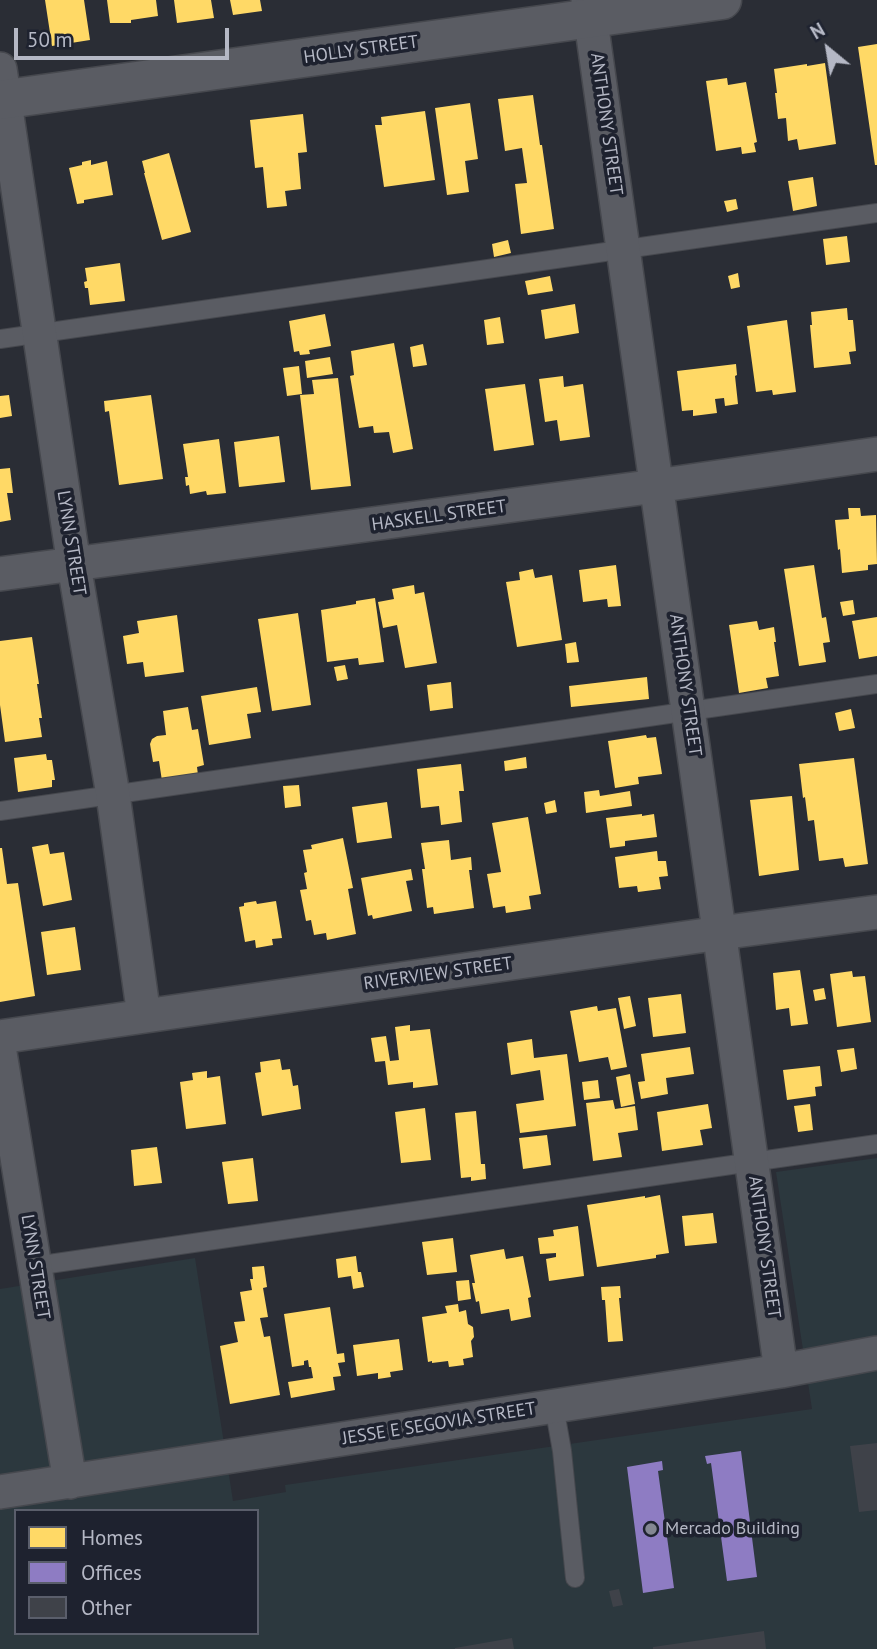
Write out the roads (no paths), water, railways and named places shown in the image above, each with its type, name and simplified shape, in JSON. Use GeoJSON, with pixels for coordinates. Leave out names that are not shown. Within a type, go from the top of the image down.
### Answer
{"type":"FeatureCollection","features":[{"type":"Feature","properties":{"kind":"street","name":"HOLLY STREET"},"geometry":{"type":"LineString","coordinates":[[1,89],[589,9],[722,0]]}},
{"type":"Feature","properties":{"kind":"street","name":"ANTHONY STREET"},"geometry":{"type":"LineString","coordinates":[[589,9],[781,1371]]}},
{"type":"Feature","properties":{"kind":"street","name":"LYNN STREET"},"geometry":{"type":"LineString","coordinates":[[1,89],[74,565],[113,795],[144,1016]]}},
{"type":"Feature","properties":{"kind":"street","name":"HASKELL STREET"},"geometry":{"type":"LineString","coordinates":[[0,575],[877,454]]}},
{"type":"Feature","properties":{"kind":"street","name":"RIVERVIEW STREET"},"geometry":{"type":"LineString","coordinates":[[0,1037],[877,912]]}},
{"type":"Feature","properties":{"kind":"street","name":"LYNN STREET"},"geometry":{"type":"LineString","coordinates":[[0,1053],[70,1482]]}},
{"type":"Feature","properties":{"kind":"street","name":"JESSE E SEGOVIA STREET"},"geometry":{"type":"LineString","coordinates":[[0,1492],[781,1371],[877,1353]]}},
{"type":"Feature","properties":{"kind":"lane"},"geometry":{"type":"LineString","coordinates":[[0,339],[877,213]]}},
{"type":"Feature","properties":{"kind":"lane"},"geometry":{"type":"LineString","coordinates":[[0,811],[877,684]]}},
{"type":"Feature","properties":{"kind":"lane"},"geometry":{"type":"LineString","coordinates":[[35,1266],[877,1144]]}},
{"type":"Feature","properties":{"kind":"lane"},"geometry":{"type":"LineString","coordinates":[[554,1406],[562,1451],[575,1578]]}},
{"type":"Feature","properties":{"kind":"place","name":"Mercado Building"},"geometry":{"type":"Point","coordinates":[651,1529]}}]}
